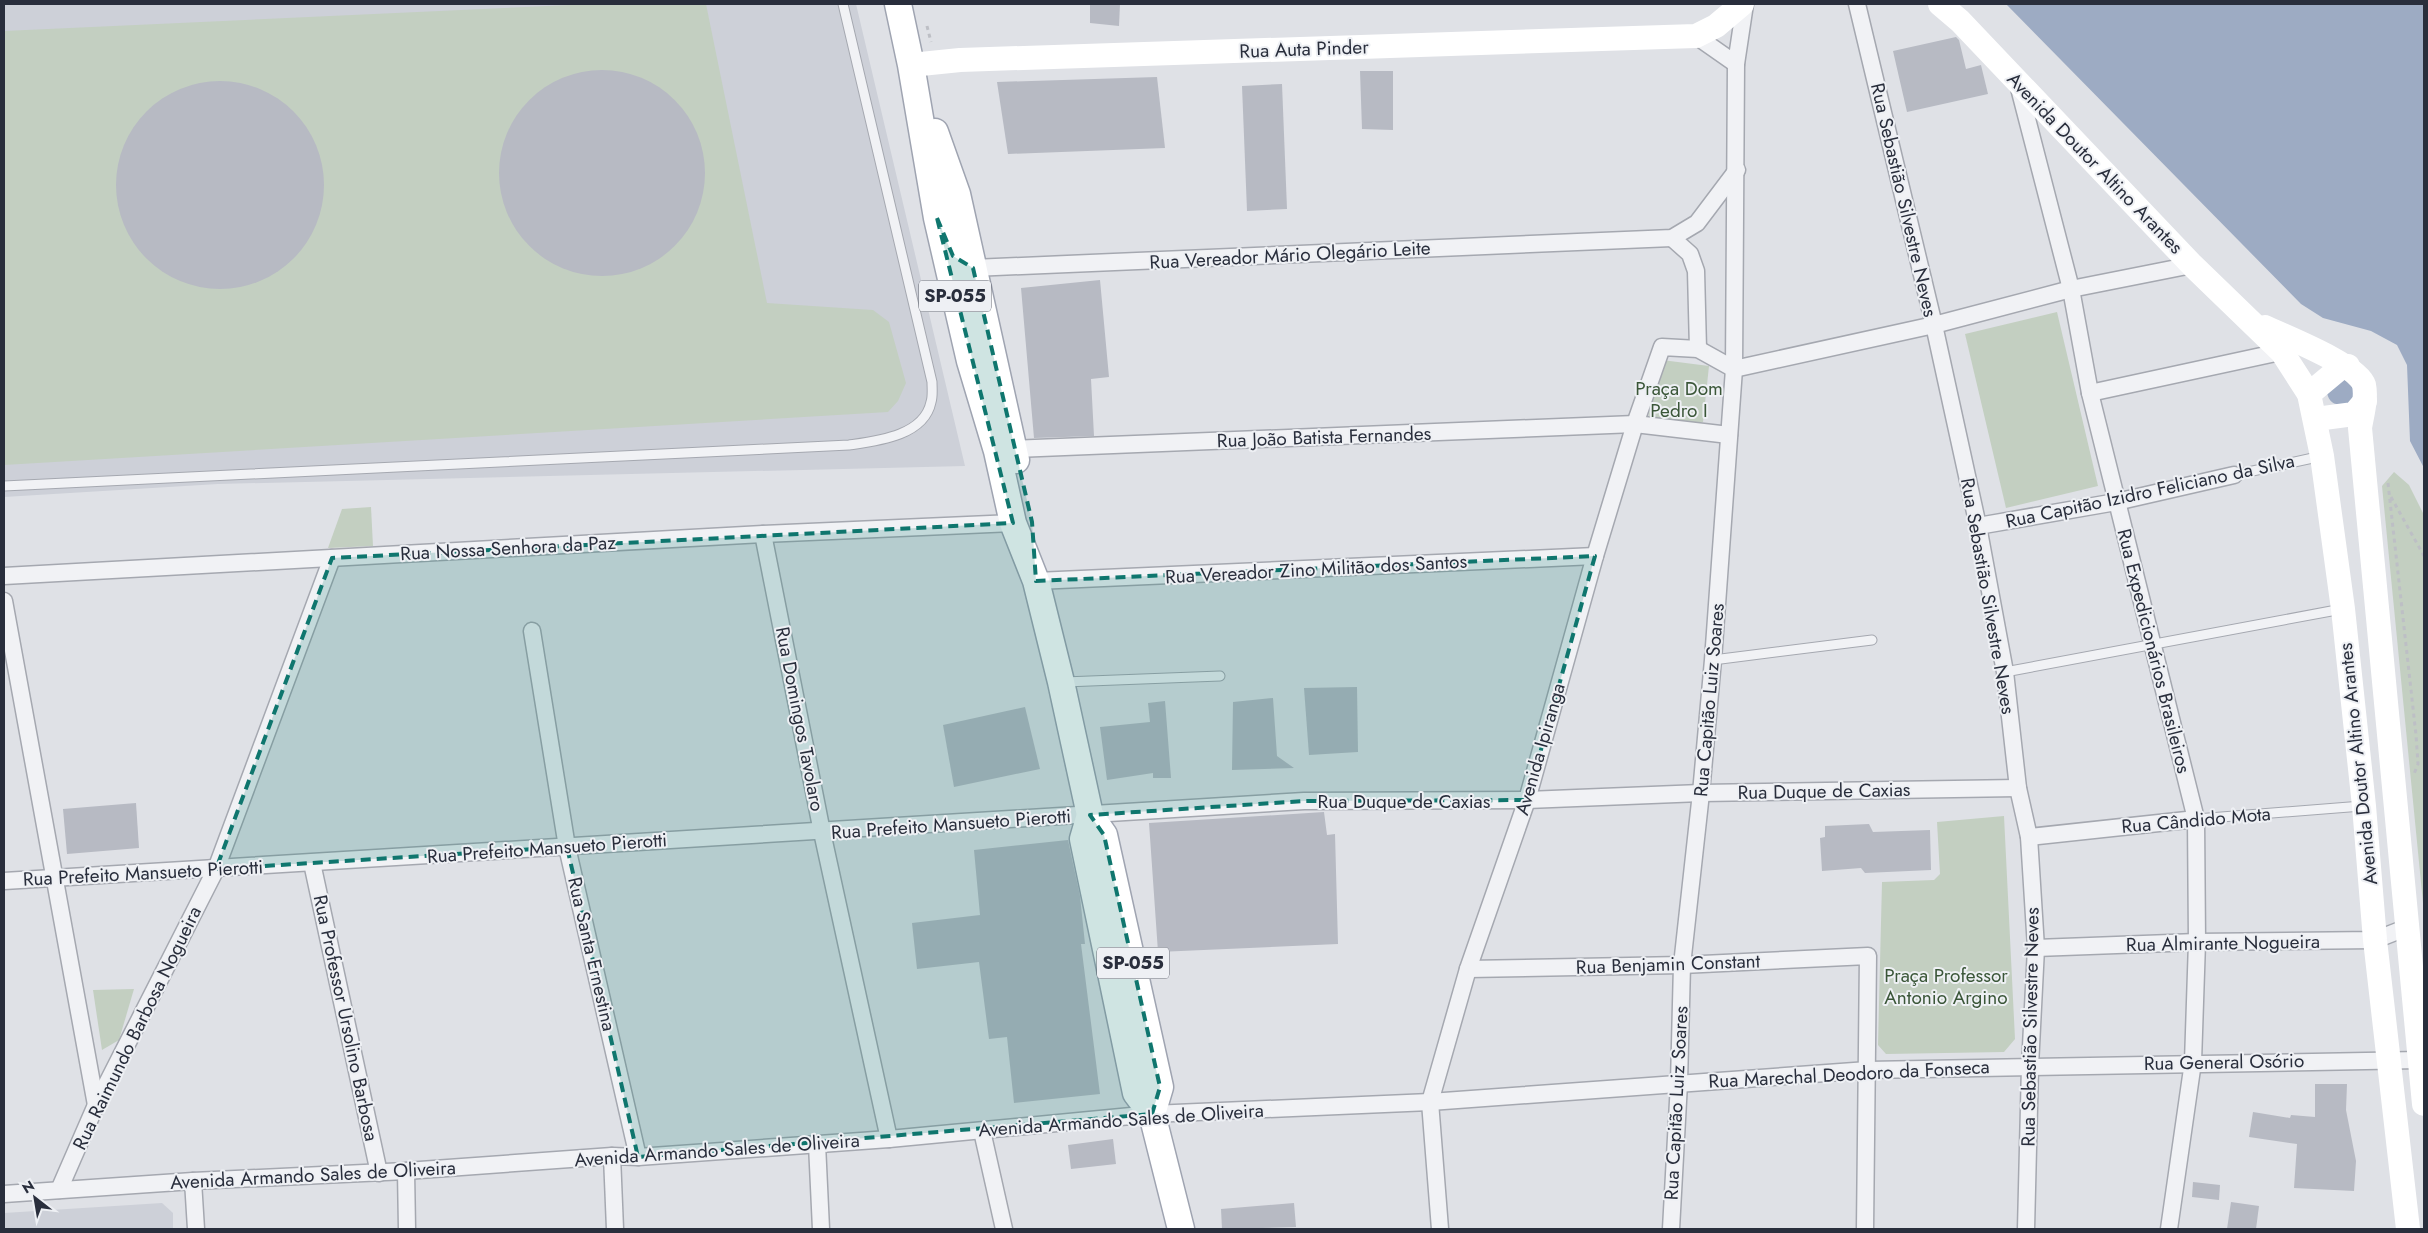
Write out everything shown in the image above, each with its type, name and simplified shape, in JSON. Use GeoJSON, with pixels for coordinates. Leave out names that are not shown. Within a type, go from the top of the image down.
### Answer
{"type":"FeatureCollection","features":[{"type":"Feature","properties":{"kind":"main road","name":"SP-055"},"geometry":{"type":"LineString","coordinates":[[898,4],[911,65],[937,218],[970,361],[997,451],[1013,523],[1036,581],[1061,682],[1090,815]]}},
{"type":"Feature","properties":{"kind":"main road"},"geometry":{"type":"LineString","coordinates":[[1696,36],[1716,26],[1744,4]]}},
{"type":"Feature","properties":{"kind":"main road","name":"Avenida Doutor Altino Arantes"},"geometry":{"type":"LineString","coordinates":[[1940,4],[2192,265],[2250,320],[2292,349],[2348,366],[2364,384],[2365,401],[2360,428],[2408,927],[2420,1019],[2419,1060],[2424,1104]]}},
{"type":"Feature","properties":{"kind":"main road","name":"Rua Auta Pinder"},"geometry":{"type":"LineString","coordinates":[[911,65],[960,60],[1696,36]]}},
{"type":"Feature","properties":{"kind":"main road","name":"SP-055"},"geometry":{"type":"LineString","coordinates":[[911,65],[957,194],[1032,522],[1036,581]]}},
{"type":"Feature","properties":{"kind":"main road","name":"Avenida Doutor Altino Arantes"},"geometry":{"type":"LineString","coordinates":[[2292,349],[2316,419],[2343,608],[2364,806],[2375,940],[2408,1229]]}},
{"type":"Feature","properties":{"kind":"main road"},"geometry":{"type":"LineString","coordinates":[[2309,394],[2339,368],[2348,366]]}},
{"type":"Feature","properties":{"kind":"main road"},"geometry":{"type":"LineString","coordinates":[[2316,419],[2354,414],[2365,401]]}},
{"type":"Feature","properties":{"kind":"main road"},"geometry":{"type":"LineString","coordinates":[[1090,815],[1083,839],[1136,1093],[1152,1114],[1181,1229]]}},
{"type":"Feature","properties":{"kind":"street","name":"Rua Capitão Luiz Soares"},"geometry":{"type":"LineString","coordinates":[[1670,1229],[1679,1082],[1682,965],[1701,793],[1713,660],[1734,369],[1737,170],[1736,64],[1744,4]]}},
{"type":"Feature","properties":{"kind":"street","name":"Rua Sebastião Silvestre Neves"},"geometry":{"type":"LineString","coordinates":[[1857,4],[1934,325],[1978,526],[2005,672],[2018,788],[2029,837],[2036,948],[2030,1066],[2026,1229]]}},
{"type":"Feature","properties":{"kind":"street"},"geometry":{"type":"LineString","coordinates":[[1696,36],[1736,64]]}},
{"type":"Feature","properties":{"kind":"street","name":"Rua Expedicionários Brasileiros"},"geometry":{"type":"LineString","coordinates":[[2017,82],[2071,289],[2090,393],[2196,819],[2197,942],[2193,1062],[2169,1229]]}},
{"type":"Feature","properties":{"kind":"street"},"geometry":{"type":"LineString","coordinates":[[1698,349],[1696,271],[1690,254],[1672,238],[1697,223],[1737,170]]}},
{"type":"Feature","properties":{"kind":"street"},"geometry":{"type":"LineString","coordinates":[[937,218],[954,256],[962,264],[974,268]]}},
{"type":"Feature","properties":{"kind":"street","name":"Rua Vereador Mário Olegário Leite"},"geometry":{"type":"LineString","coordinates":[[974,268],[1672,238]]}},
{"type":"Feature","properties":{"kind":"street"},"geometry":{"type":"LineString","coordinates":[[1734,369],[1934,325],[2071,289],[2192,265]]}},
{"type":"Feature","properties":{"kind":"street","name":"Avenida Ipiranga"},"geometry":{"type":"LineString","coordinates":[[1440,1229],[1430,1102],[1468,969],[1527,800],[1635,424],[1662,347],[1698,349],[1734,369]]}},
{"type":"Feature","properties":{"kind":"street"},"geometry":{"type":"LineString","coordinates":[[2090,393],[2292,349]]}},
{"type":"Feature","properties":{"kind":"street","name":"Rua João Batista Fernandes"},"geometry":{"type":"LineString","coordinates":[[1014,449],[1635,424],[1729,436]]}},
{"type":"Feature","properties":{"kind":"street","name":"Rua Capitão Izidro Feliciano da Silva"},"geometry":{"type":"LineString","coordinates":[[1978,526],[2116,502],[2234,475]]}},
{"type":"Feature","properties":{"kind":"street","name":"Rua Nossa Senhora da Paz"},"geometry":{"type":"LineString","coordinates":[[4,576],[763,534],[1013,523]]}},
{"type":"Feature","properties":{"kind":"street","name":"Rua Domingos Tavolaro"},"geometry":{"type":"LineString","coordinates":[[763,534],[822,832],[889,1138]]}},
{"type":"Feature","properties":{"kind":"street","name":"Rua Vereador Zino Militão dos Santos"},"geometry":{"type":"LineString","coordinates":[[1036,581],[1596,556]]}},
{"type":"Feature","properties":{"kind":"street","name":"Rua Raimundo Barbosa Nogueira"},"geometry":{"type":"LineString","coordinates":[[59,1190],[96,1105],[216,869],[332,558]]}},
{"type":"Feature","properties":{"kind":"street"},"geometry":{"type":"LineString","coordinates":[[4,601],[96,1105]]}},
{"type":"Feature","properties":{"kind":"street","name":"Rua Santa Ernestina"},"geometry":{"type":"LineString","coordinates":[[532,631],[567,846],[638,1157]]}},
{"type":"Feature","properties":{"kind":"street","name":"Rua Duque de Caxias"},"geometry":{"type":"LineString","coordinates":[[1090,815],[1304,801],[1527,800],[1701,793],[2018,788]]}},
{"type":"Feature","properties":{"kind":"street","name":"Rua Prefeito Mansueto Pierotti"},"geometry":{"type":"LineString","coordinates":[[4,881],[1090,815]]}},
{"type":"Feature","properties":{"kind":"street","name":"Rua Cândido Mota"},"geometry":{"type":"LineString","coordinates":[[2029,837],[2196,819]]}},
{"type":"Feature","properties":{"kind":"street","name":"Rua Professor Ursolino Barbosa"},"geometry":{"type":"LineString","coordinates":[[312,863],[379,1172]]}},
{"type":"Feature","properties":{"kind":"street","name":"Rua Almirante Nogueira"},"geometry":{"type":"LineString","coordinates":[[2036,948],[2197,942],[2375,940],[2408,927]]}},
{"type":"Feature","properties":{"kind":"street","name":"Rua Benjamin Constant"},"geometry":{"type":"LineString","coordinates":[[1468,969],[1682,965],[1868,956],[1868,1070]]}},
{"type":"Feature","properties":{"kind":"street","name":"Rua General Osório"},"geometry":{"type":"LineString","coordinates":[[2030,1066],[2419,1060]]}},
{"type":"Feature","properties":{"kind":"street","name":"Rua Marechal Deodoro da Fonseca"},"geometry":{"type":"LineString","coordinates":[[1430,1102],[1679,1082],[1868,1070],[2030,1066]]}},
{"type":"Feature","properties":{"kind":"street"},"geometry":{"type":"LineString","coordinates":[[1865,1229],[1868,1070]]}},
{"type":"Feature","properties":{"kind":"street","name":"Avenida Armando Sales de Oliveira"},"geometry":{"type":"LineString","coordinates":[[4,1194],[193,1181],[406,1171],[612,1156],[638,1157],[982,1131],[1152,1114],[1430,1102]]}},
{"type":"Feature","properties":{"kind":"street"},"geometry":{"type":"LineString","coordinates":[[982,1131],[1004,1229]]}},
{"type":"Feature","properties":{"kind":"street"},"geometry":{"type":"LineString","coordinates":[[817,1144],[821,1229]]}},
{"type":"Feature","properties":{"kind":"street"},"geometry":{"type":"LineString","coordinates":[[612,1156],[615,1229]]}},
{"type":"Feature","properties":{"kind":"street"},"geometry":{"type":"LineString","coordinates":[[406,1171],[407,1229]]}},
{"type":"Feature","properties":{"kind":"street"},"geometry":{"type":"LineString","coordinates":[[193,1181],[196,1229]]}},
{"type":"Feature","properties":{"kind":"lane"},"geometry":{"type":"LineString","coordinates":[[4,486],[849,444],[882,440],[901,434],[919,422],[931,403],[932,382],[843,4]]}},
{"type":"Feature","properties":{"kind":"lane","name":"Rua Capitão Izidro Feliciano da Silva"},"geometry":{"type":"LineString","coordinates":[[2234,475],[2322,456]]}},
{"type":"Feature","properties":{"kind":"lane"},"geometry":{"type":"LineString","coordinates":[[2005,672],[2343,608]]}},
{"type":"Feature","properties":{"kind":"lane"},"geometry":{"type":"LineString","coordinates":[[1713,660],[1872,640]]}},
{"type":"Feature","properties":{"kind":"lane"},"geometry":{"type":"LineString","coordinates":[[1061,682],[1220,676]]}},
{"type":"Feature","properties":{"kind":"lane","name":"Rua Cândido Mota"},"geometry":{"type":"LineString","coordinates":[[2196,819],[2364,806]]}},
{"type":"Feature","properties":{"kind":"path"},"geometry":{"type":"LineString","coordinates":[[926,21],[933,48]]}},
{"type":"Feature","properties":{"kind":"path"},"geometry":{"type":"LineString","coordinates":[[2390,496],[2424,556]]}},
{"type":"Feature","properties":{"kind":"highlighted area"},"geometry":{"type":"Polygon","coordinates":[[[937,218],[953,256],[973,268],[1032,522],[1036,581],[1595,556],[1527,800],[1304,801],[1090,815],[1104,835],[1160,1087],[1152,1114],[638,1157],[567,847],[216,869],[332,558],[1013,523],[937,218]]]}},
{"type":"Feature","properties":{"kind":"shaded area"},"geometry":{"type":"Polygon","coordinates":[[[4,4],[856,4],[965,466],[218,484],[4,497],[4,4]]]}},
{"type":"Feature","properties":{"kind":"shaded area"},"geometry":{"type":"Polygon","coordinates":[[[162,1203],[173,1213],[173,1229],[4,1229],[4,1213],[162,1203]]]}},
{"type":"Feature","properties":{"kind":"green space"},"geometry":{"type":"Polygon","coordinates":[[[591,4],[706,4],[767,303],[873,310],[889,322],[906,383],[898,401],[888,412],[4,465],[4,31],[591,4]]]}},
{"type":"Feature","properties":{"kind":"green space"},"geometry":{"type":"Polygon","coordinates":[[[2057,312],[2098,486],[2006,508],[1965,334],[2057,312]]]}},
{"type":"Feature","properties":{"kind":"green space","name":"Praça Dom Pedro I"},"geometry":{"type":"Polygon","coordinates":[[[1662,360],[1709,366],[1703,422],[1645,430],[1662,360]]]}},
{"type":"Feature","properties":{"kind":"green space"},"geometry":{"type":"Polygon","coordinates":[[[2394,472],[2409,485],[2424,515],[2424,913],[2382,486],[2394,472]]]}},
{"type":"Feature","properties":{"kind":"green space"},"geometry":{"type":"Polygon","coordinates":[[[371,507],[373,546],[328,548],[342,509],[371,507]]]}},
{"type":"Feature","properties":{"kind":"green space","name":"Praça Professor Antonio Argino"},"geometry":{"type":"Polygon","coordinates":[[[2004,816],[2015,1039],[2004,1052],[1886,1054],[1878,1045],[1882,882],[1934,880],[1940,874],[1937,822],[2004,816]]]}},
{"type":"Feature","properties":{"kind":"green space"},"geometry":{"type":"Polygon","coordinates":[[[134,989],[119,1040],[102,1050],[93,990],[134,989]]]}},
{"type":"Feature","properties":{"kind":"water"},"geometry":{"type":"Polygon","coordinates":[[[2006,4],[2424,4],[2424,468],[2410,441],[2407,365],[2397,345],[2371,331],[2323,318],[2301,304],[2006,4]]]}},
{"type":"Feature","properties":{"kind":"water"},"geometry":{"type":"Polygon","coordinates":[[[2342,377],[2357,392],[2350,404],[2335,404],[2328,397],[2327,393],[2342,377]]]}},
{"type":"Feature","properties":{"kind":"building"},"geometry":{"type":"Polygon","coordinates":[[[1090,4],[1120,4],[1119,26],[1090,23],[1090,4]]]}},
{"type":"Feature","properties":{"kind":"building"},"geometry":{"type":"Polygon","coordinates":[[[1956,37],[1959,40],[1966,69],[1981,65],[1988,94],[1907,112],[1893,51],[1956,37]]]}},
{"type":"Feature","properties":{"kind":"building"},"geometry":{"type":"Polygon","coordinates":[[[602,70],[632,74],[651,82],[675,100],[693,124],[701,143],[705,173],[701,203],[693,222],[675,246],[651,264],[632,272],[602,276],[572,272],[553,264],[529,246],[511,222],[503,203],[499,173],[503,143],[511,124],[529,100],[553,82],[572,74],[602,70]]]}},
{"type":"Feature","properties":{"kind":"building"},"geometry":{"type":"Polygon","coordinates":[[[1360,71],[1393,71],[1393,130],[1362,129],[1360,71]]]}},
{"type":"Feature","properties":{"kind":"building"},"geometry":{"type":"Polygon","coordinates":[[[1157,77],[1165,148],[1008,154],[997,82],[1157,77]]]}},
{"type":"Feature","properties":{"kind":"building"},"geometry":{"type":"Polygon","coordinates":[[[210,81],[230,81],[250,85],[269,93],[294,111],[307,127],[316,145],[324,175],[320,215],[316,225],[307,243],[294,259],[278,272],[250,285],[230,289],[210,289],[190,285],[171,277],[146,259],[133,243],[120,215],[116,195],[116,175],[120,155],[128,136],[146,111],[162,98],[190,85],[210,81]]]}},
{"type":"Feature","properties":{"kind":"building"},"geometry":{"type":"Polygon","coordinates":[[[1282,84],[1287,209],[1247,211],[1242,86],[1282,84]]]}},
{"type":"Feature","properties":{"kind":"building"},"geometry":{"type":"Polygon","coordinates":[[[1100,280],[1109,377],[1091,379],[1094,436],[1034,438],[1021,288],[1100,280]]]}},
{"type":"Feature","properties":{"kind":"building"},"geometry":{"type":"Polygon","coordinates":[[[1357,687],[1358,752],[1309,755],[1304,688],[1357,687]]]}},
{"type":"Feature","properties":{"kind":"building"},"geometry":{"type":"Polygon","coordinates":[[[1273,698],[1277,756],[1294,768],[1232,770],[1233,702],[1273,698]]]}},
{"type":"Feature","properties":{"kind":"building"},"geometry":{"type":"Polygon","coordinates":[[[1165,701],[1171,778],[1153,778],[1153,773],[1107,780],[1100,727],[1150,722],[1148,703],[1165,701]]]}},
{"type":"Feature","properties":{"kind":"building"},"geometry":{"type":"Polygon","coordinates":[[[1025,707],[1040,769],[954,787],[943,725],[1025,707]]]}},
{"type":"Feature","properties":{"kind":"building"},"geometry":{"type":"Polygon","coordinates":[[[136,803],[139,848],[67,854],[63,809],[136,803]]]}},
{"type":"Feature","properties":{"kind":"building"},"geometry":{"type":"Polygon","coordinates":[[[1324,812],[1327,835],[1335,834],[1338,944],[1158,952],[1149,823],[1324,812]]]}},
{"type":"Feature","properties":{"kind":"building"},"geometry":{"type":"Polygon","coordinates":[[[1869,824],[1873,832],[1930,830],[1931,870],[1865,873],[1861,868],[1822,871],[1820,838],[1825,837],[1825,826],[1869,824]]]}},
{"type":"Feature","properties":{"kind":"building"},"geometry":{"type":"Polygon","coordinates":[[[1068,840],[1080,896],[1085,944],[1081,944],[1100,1094],[1014,1103],[1007,1037],[989,1039],[979,962],[917,969],[912,923],[980,915],[974,850],[1068,840]]]}},
{"type":"Feature","properties":{"kind":"building"},"geometry":{"type":"Polygon","coordinates":[[[2315,1084],[2347,1084],[2346,1110],[2356,1161],[2354,1191],[2294,1188],[2297,1144],[2249,1137],[2253,1112],[2290,1118],[2291,1115],[2315,1117],[2315,1084]]]}},
{"type":"Feature","properties":{"kind":"building"},"geometry":{"type":"Polygon","coordinates":[[[1113,1139],[1116,1164],[1071,1169],[1068,1145],[1113,1139]]]}},
{"type":"Feature","properties":{"kind":"building"},"geometry":{"type":"Polygon","coordinates":[[[2193,1182],[2220,1185],[2219,1200],[2192,1197],[2193,1182]]]}},
{"type":"Feature","properties":{"kind":"building"},"geometry":{"type":"Polygon","coordinates":[[[2231,1202],[2259,1206],[2256,1229],[2227,1229],[2231,1202]]]}},
{"type":"Feature","properties":{"kind":"building"},"geometry":{"type":"Polygon","coordinates":[[[1294,1203],[1296,1227],[1222,1229],[1221,1209],[1294,1203]]]}}]}
